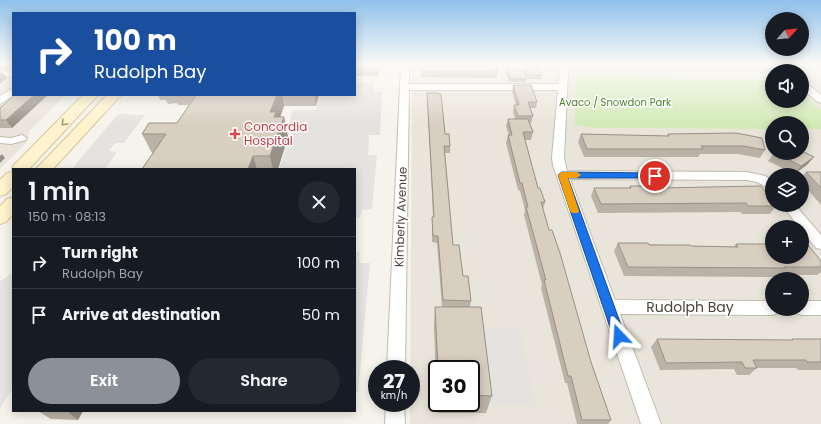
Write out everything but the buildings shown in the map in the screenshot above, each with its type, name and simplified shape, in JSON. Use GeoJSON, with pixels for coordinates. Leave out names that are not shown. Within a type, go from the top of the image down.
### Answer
{"type":"FeatureCollection","features":[{"type":"Feature","properties":{"kind":"main road"},"geometry":{"type":"LineString","coordinates":[[21,168],[90,96]]}},
{"type":"Feature","properties":{"kind":"main road"},"geometry":{"type":"LineString","coordinates":[[45,168],[113,96]]}},
{"type":"Feature","properties":{"kind":"main road"},"geometry":{"type":"LineString","coordinates":[[0,190],[12,178]]}},
{"type":"Feature","properties":{"kind":"main road"},"geometry":{"type":"LineString","coordinates":[[0,217],[12,203]]}},
{"type":"Feature","properties":{"kind":"street"},"geometry":{"type":"LineString","coordinates":[[405,87],[562,87],[558,158],[562,175],[651,424]]}},
{"type":"Feature","properties":{"kind":"street","name":"Kimberly Avenue"},"geometry":{"type":"LineString","coordinates":[[396,360],[405,87]]}},
{"type":"Feature","properties":{"kind":"street"},"geometry":{"type":"LineString","coordinates":[[809,90],[821,100]]}},
{"type":"Feature","properties":{"kind":"street"},"geometry":{"type":"LineString","coordinates":[[0,101],[12,91]]}},
{"type":"Feature","properties":{"kind":"street"},"geometry":{"type":"LineString","coordinates":[[0,140],[22,138]]}},
{"type":"Feature","properties":{"kind":"street"},"geometry":{"type":"LineString","coordinates":[[562,175],[747,176],[761,179],[765,182]]}},
{"type":"Feature","properties":{"kind":"street"},"geometry":{"type":"LineString","coordinates":[[794,212],[821,244]]}},
{"type":"Feature","properties":{"kind":"street","name":"Rudolph Bay"},"geometry":{"type":"LineString","coordinates":[[609,307],[765,308]]}},
{"type":"Feature","properties":{"kind":"street"},"geometry":{"type":"LineString","coordinates":[[809,308],[821,308]]}},
{"type":"Feature","properties":{"kind":"street"},"geometry":{"type":"LineString","coordinates":[[395,412],[395,424]]}},
{"type":"Feature","properties":{"kind":"shaded area"},"geometry":{"type":"Polygon","coordinates":[[[0,85],[12,85],[12,96],[65,96],[29,131],[26,143],[0,169],[0,85]]]}},
{"type":"Feature","properties":{"kind":"shaded area"},"geometry":{"type":"Polygon","coordinates":[[[356,85],[374,85],[374,92],[382,92],[380,135],[369,135],[368,155],[377,155],[372,209],[362,210],[360,218],[356,218],[356,168],[279,168],[292,131],[287,130],[293,110],[316,110],[321,96],[356,96],[356,85]]]}},
{"type":"Feature","properties":{"kind":"shaded area"},"geometry":{"type":"Polygon","coordinates":[[[412,85],[583,85],[598,128],[765,129],[765,160],[809,160],[809,129],[821,129],[821,424],[410,424],[410,412],[420,412],[420,360],[410,360],[412,85]]]}},
{"type":"Feature","properties":{"kind":"shaded area"},"geometry":{"type":"Polygon","coordinates":[[[809,85],[821,85],[821,110],[809,100],[809,85]]]}},
{"type":"Feature","properties":{"kind":"shaded area"},"geometry":{"type":"Polygon","coordinates":[[[118,114],[145,115],[124,143],[115,143],[109,151],[117,152],[106,168],[73,168],[118,114]]]}},
{"type":"Feature","properties":{"kind":"shaded area"},"geometry":{"type":"Polygon","coordinates":[[[356,252],[360,253],[359,260],[361,263],[370,263],[358,392],[356,392],[356,252]]]}},
{"type":"Feature","properties":{"kind":"shaded area"},"geometry":{"type":"Polygon","coordinates":[[[12,274],[12,390],[0,408],[0,281],[12,274]]]}},
{"type":"Feature","properties":{"kind":"shaded area"},"geometry":{"type":"Polygon","coordinates":[[[480,328],[520,328],[535,406],[488,405],[480,328]]]}},
{"type":"Feature","properties":{"kind":"green space","name":"Avaco / Snowdon Park"},"geometry":{"type":"Polygon","coordinates":[[[576,85],[765,85],[765,108],[809,108],[809,100],[821,110],[821,129],[809,129],[809,116],[765,116],[765,129],[598,128],[577,125],[575,123],[576,85]]]}},
{"type":"Feature","properties":{"kind":"slow traffic"},"geometry":{"type":"LineString","coordinates":[[575,211],[562,175],[577,175]]}},
{"type":"Feature","properties":{"kind":"place","name":"Concordia Hospital"},"geometry":{"type":"Point","coordinates":[235,134]}},
{"type":"Feature","properties":{"kind":"route"},"geometry":{"type":"LineString","coordinates":[[619,336],[562,175],[655,176]]}}]}
